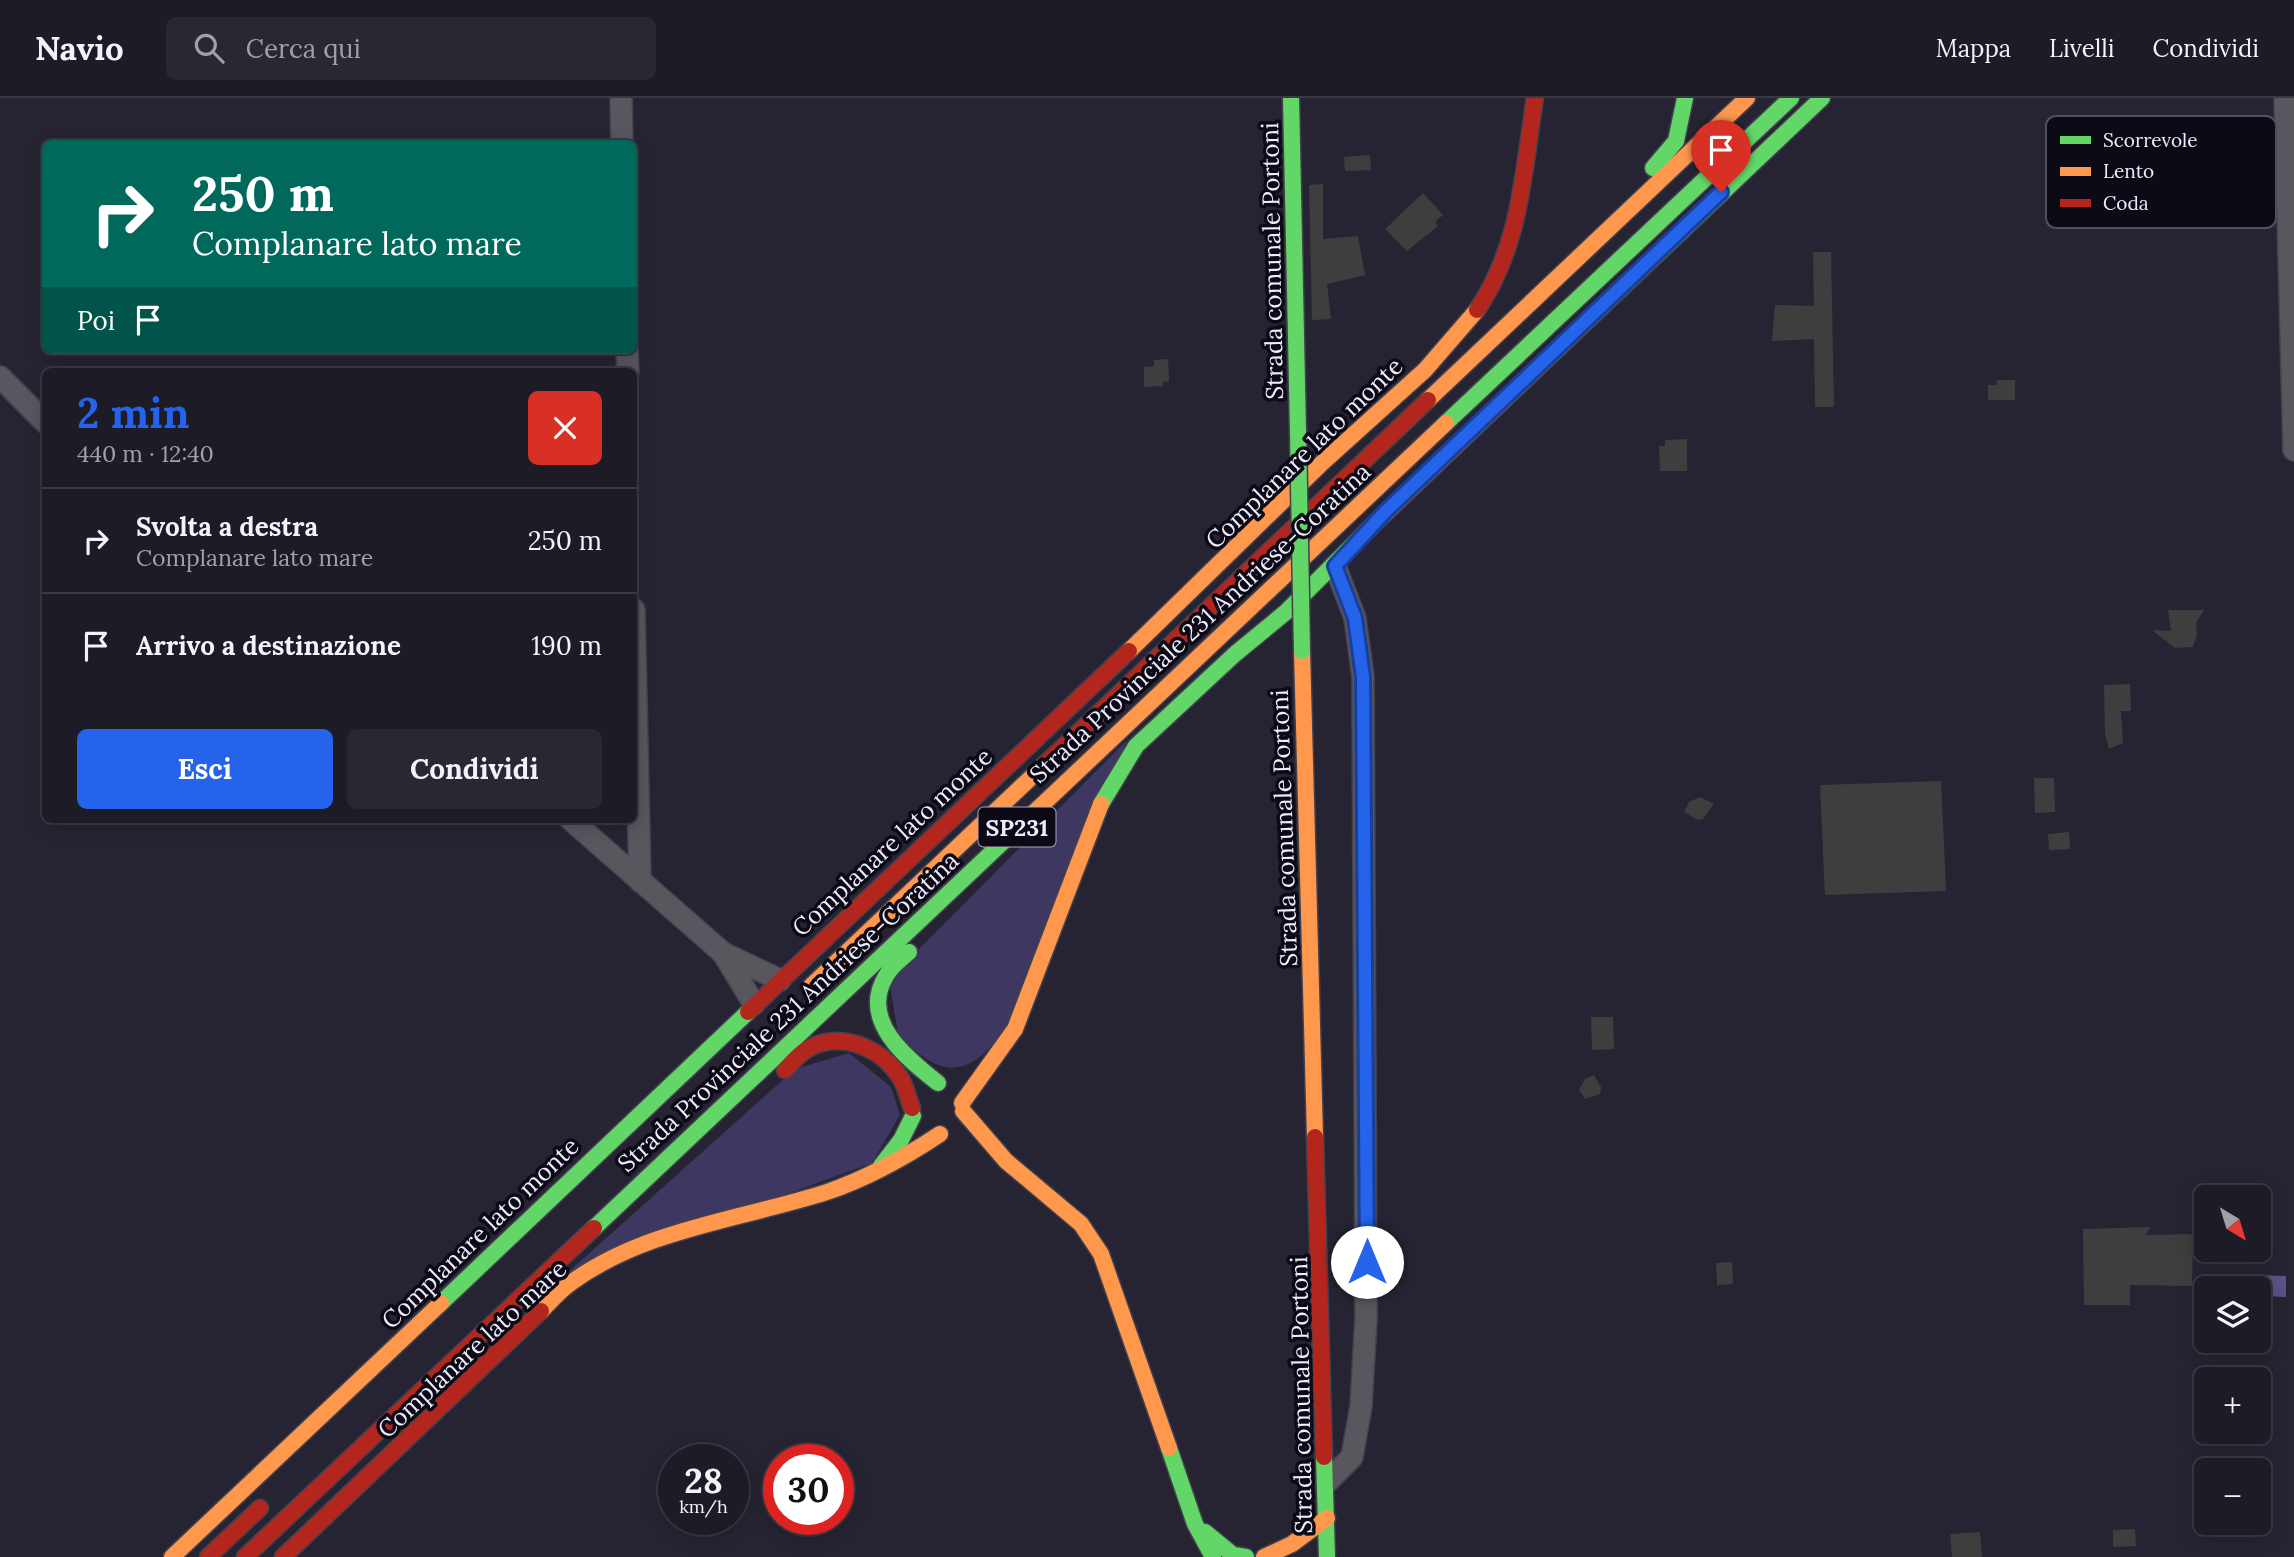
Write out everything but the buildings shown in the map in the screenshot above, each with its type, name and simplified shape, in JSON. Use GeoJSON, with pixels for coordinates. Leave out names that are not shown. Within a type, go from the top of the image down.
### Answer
{"type":"FeatureCollection","features":[{"type":"Feature","properties":{"kind":"main road","name":"Strada comunale Portoni"},"geometry":{"type":"LineString","coordinates":[[1291,98],[1302,651],[1327,1557]]}},
{"type":"Feature","properties":{"kind":"main road","name":"Complanare lato monte"},"geometry":{"type":"LineString","coordinates":[[172,1557],[1224,561],[1324,461],[1388,406],[1466,324],[1494,283],[1508,250],[1535,98]]}},
{"type":"Feature","properties":{"kind":"main road"},"geometry":{"type":"LineString","coordinates":[[1535,299],[1592,228],[1676,141],[1685,98]]}},
{"type":"Feature","properties":{"kind":"main road","name":"Strada Provinciale 231 Andriese-Coratina"},"geometry":{"type":"LineString","coordinates":[[794,1002],[1747,98]]}},
{"type":"Feature","properties":{"kind":"main road","name":"Strada Provinciale 231 Andriese-Coratina"},"geometry":{"type":"LineString","coordinates":[[245,1557],[1791,98]]}},
{"type":"Feature","properties":{"kind":"main road"},"geometry":{"type":"LineString","coordinates":[[953,1137],[962,1107],[1014,1029],[1097,811],[1126,759],[1146,734],[1335,566],[1386,511],[1822,98]]}},
{"type":"Feature","properties":{"kind":"main road"},"geometry":{"type":"LineString","coordinates":[[1009,834],[983,878],[885,976],[878,996],[880,1021],[894,1047],[950,1081],[959,1095],[962,1107],[1006,1161],[1081,1224],[1101,1254],[1195,1524],[1213,1557]]}},
{"type":"Feature","properties":{"kind":"main road"},"geometry":{"type":"LineString","coordinates":[[670,1154],[713,1136],[809,1048],[838,1040],[862,1045],[885,1058],[901,1077],[913,1112],[927,1132],[953,1137],[1006,1161]]}},
{"type":"Feature","properties":{"kind":"main road"},"geometry":{"type":"LineString","coordinates":[[913,1112],[923,1088],[950,1081],[994,1060]]}},
{"type":"Feature","properties":{"kind":"main road","name":"Complanare lato mare"},"geometry":{"type":"LineString","coordinates":[[880,1168],[901,1140],[913,1112]]}},
{"type":"Feature","properties":{"kind":"main road","name":"Complanare lato mare"},"geometry":{"type":"LineString","coordinates":[[283,1557],[571,1282],[626,1251],[844,1186],[923,1147],[953,1137]]}},
{"type":"Feature","properties":{"kind":"main road"},"geometry":{"type":"LineString","coordinates":[[208,1557],[275,1494]]}},
{"type":"Feature","properties":{"kind":"main road"},"geometry":{"type":"LineString","coordinates":[[1264,1557],[1292,1544],[1327,1518]]}},
{"type":"Feature","properties":{"kind":"main road"},"geometry":{"type":"LineString","coordinates":[[1195,1524],[1233,1555],[1246,1557]]}},
{"type":"Feature","properties":{"kind":"street"},"geometry":{"type":"LineString","coordinates":[[621,98],[622,140]]}},
{"type":"Feature","properties":{"kind":"street"},"geometry":{"type":"LineString","coordinates":[[2285,98],[2294,450]]}},
{"type":"Feature","properties":{"kind":"street"},"geometry":{"type":"LineString","coordinates":[[0,377],[42,419]]}},
{"type":"Feature","properties":{"kind":"street"},"geometry":{"type":"LineString","coordinates":[[1327,1482],[1352,1457],[1360,1406],[1366,1318],[1363,677],[1355,618],[1335,566]]}},
{"type":"Feature","properties":{"kind":"street"},"geometry":{"type":"LineString","coordinates":[[637,746],[640,881]]}},
{"type":"Feature","properties":{"kind":"street"},"geometry":{"type":"LineString","coordinates":[[575,823],[723,953],[780,980]]}},
{"type":"Feature","properties":{"kind":"street"},"geometry":{"type":"LineString","coordinates":[[723,953],[754,1004]]}},
{"type":"Feature","properties":{"kind":"shaded area"},"geometry":{"type":"Polygon","coordinates":[[[1127,740],[1008,1025],[988,1049],[972,1062],[962,1066],[941,1066],[925,1058],[899,1039],[890,986],[905,963],[1127,740]]]}},
{"type":"Feature","properties":{"kind":"shaded area"},"geometry":{"type":"Polygon","coordinates":[[[849,1053],[891,1087],[900,1115],[872,1163],[564,1276],[795,1069],[849,1053]]]}},
{"type":"Feature","properties":{"kind":"shaded area"},"geometry":{"type":"Polygon","coordinates":[[[2224,1274],[2286,1276],[2286,1297],[2271,1296],[2271,1276],[2224,1274]]]}},
{"type":"Feature","properties":{"kind":"traffic: fast"},"geometry":{"type":"LineString","coordinates":[[1291,98],[1298,432]]}},
{"type":"Feature","properties":{"kind":"traffic: fast"},"geometry":{"type":"LineString","coordinates":[[1653,168],[1676,141],[1685,98]]}},
{"type":"Feature","properties":{"kind":"traffic: fast"},"geometry":{"type":"LineString","coordinates":[[1446,423],[1791,98]]}},
{"type":"Feature","properties":{"kind":"traffic: fast"},"geometry":{"type":"LineString","coordinates":[[1612,297],[1822,98]]}},
{"type":"Feature","properties":{"kind":"traffic: fast"},"geometry":{"type":"LineString","coordinates":[[1298,432],[1302,651]]}},
{"type":"Feature","properties":{"kind":"traffic: fast"},"geometry":{"type":"LineString","coordinates":[[1101,804],[1136,746],[1235,654],[1286,612],[1377,521]]}},
{"type":"Feature","properties":{"kind":"traffic: fast"},"geometry":{"type":"LineString","coordinates":[[594,1228],[1006,839]]}},
{"type":"Feature","properties":{"kind":"traffic: fast"},"geometry":{"type":"LineString","coordinates":[[909,952],[886,976],[879,992],[878,1008],[882,1023],[900,1050],[938,1083]]}},
{"type":"Feature","properties":{"kind":"traffic: fast"},"geometry":{"type":"LineString","coordinates":[[441,1303],[748,1012]]}},
{"type":"Feature","properties":{"kind":"traffic: fast"},"geometry":{"type":"LineString","coordinates":[[881,1166],[901,1140],[913,1116]]}},
{"type":"Feature","properties":{"kind":"traffic: fast"},"geometry":{"type":"LineString","coordinates":[[1169,1448],[1195,1524],[1213,1557]]}},
{"type":"Feature","properties":{"kind":"traffic: fast"},"geometry":{"type":"LineString","coordinates":[[1324,1457],[1327,1557]]}},
{"type":"Feature","properties":{"kind":"traffic: fast"},"geometry":{"type":"LineString","coordinates":[[1205,1532],[1233,1555],[1246,1557]]}},
{"type":"Feature","properties":{"kind":"traffic: slow"},"geometry":{"type":"LineString","coordinates":[[1428,400],[1747,98]]}},
{"type":"Feature","properties":{"kind":"traffic: slow"},"geometry":{"type":"LineString","coordinates":[[1377,521],[1612,297]]}},
{"type":"Feature","properties":{"kind":"traffic: slow"},"geometry":{"type":"LineString","coordinates":[[1129,651],[1322,463],[1425,370],[1477,310]]}},
{"type":"Feature","properties":{"kind":"traffic: slow"},"geometry":{"type":"LineString","coordinates":[[1006,839],[1446,423]]}},
{"type":"Feature","properties":{"kind":"traffic: slow"},"geometry":{"type":"LineString","coordinates":[[1302,651],[1315,1137]]}},
{"type":"Feature","properties":{"kind":"traffic: slow"},"geometry":{"type":"LineString","coordinates":[[811,986],[1041,768]]}},
{"type":"Feature","properties":{"kind":"traffic: slow"},"geometry":{"type":"LineString","coordinates":[[962,1103],[1015,1029],[1101,804]]}},
{"type":"Feature","properties":{"kind":"traffic: slow"},"geometry":{"type":"LineString","coordinates":[[963,1111],[1006,1161],[1081,1224],[1101,1254],[1169,1448]]}},
{"type":"Feature","properties":{"kind":"traffic: slow"},"geometry":{"type":"LineString","coordinates":[[541,1311],[572,1282],[631,1249],[695,1227],[827,1192],[885,1167],[940,1134]]}},
{"type":"Feature","properties":{"kind":"traffic: slow"},"geometry":{"type":"LineString","coordinates":[[172,1557],[441,1303]]}},
{"type":"Feature","properties":{"kind":"traffic: slow"},"geometry":{"type":"LineString","coordinates":[[1264,1557],[1292,1544],[1327,1518]]}},
{"type":"Feature","properties":{"kind":"traffic: jam"},"geometry":{"type":"LineString","coordinates":[[1477,310],[1492,285],[1512,234],[1535,98]]}},
{"type":"Feature","properties":{"kind":"traffic: jam"},"geometry":{"type":"LineString","coordinates":[[1041,768],[1428,400]]}},
{"type":"Feature","properties":{"kind":"traffic: jam"},"geometry":{"type":"LineString","coordinates":[[748,1012],[1129,651]]}},
{"type":"Feature","properties":{"kind":"traffic: jam"},"geometry":{"type":"LineString","coordinates":[[785,1070],[802,1052],[822,1043],[834,1041],[860,1045],[892,1067],[902,1081],[912,1108]]}},
{"type":"Feature","properties":{"kind":"traffic: jam"},"geometry":{"type":"LineString","coordinates":[[1315,1137],[1324,1457]]}},
{"type":"Feature","properties":{"kind":"traffic: jam"},"geometry":{"type":"LineString","coordinates":[[245,1557],[594,1228]]}},
{"type":"Feature","properties":{"kind":"traffic: jam"},"geometry":{"type":"LineString","coordinates":[[283,1557],[541,1311]]}},
{"type":"Feature","properties":{"kind":"traffic: jam"},"geometry":{"type":"LineString","coordinates":[[208,1557],[260,1508]]}},
{"type":"Feature","properties":{"kind":"route"},"geometry":{"type":"LineString","coordinates":[[1367,1262],[1363,677],[1355,618],[1335,566],[1386,511],[1721,192]]}}]}
